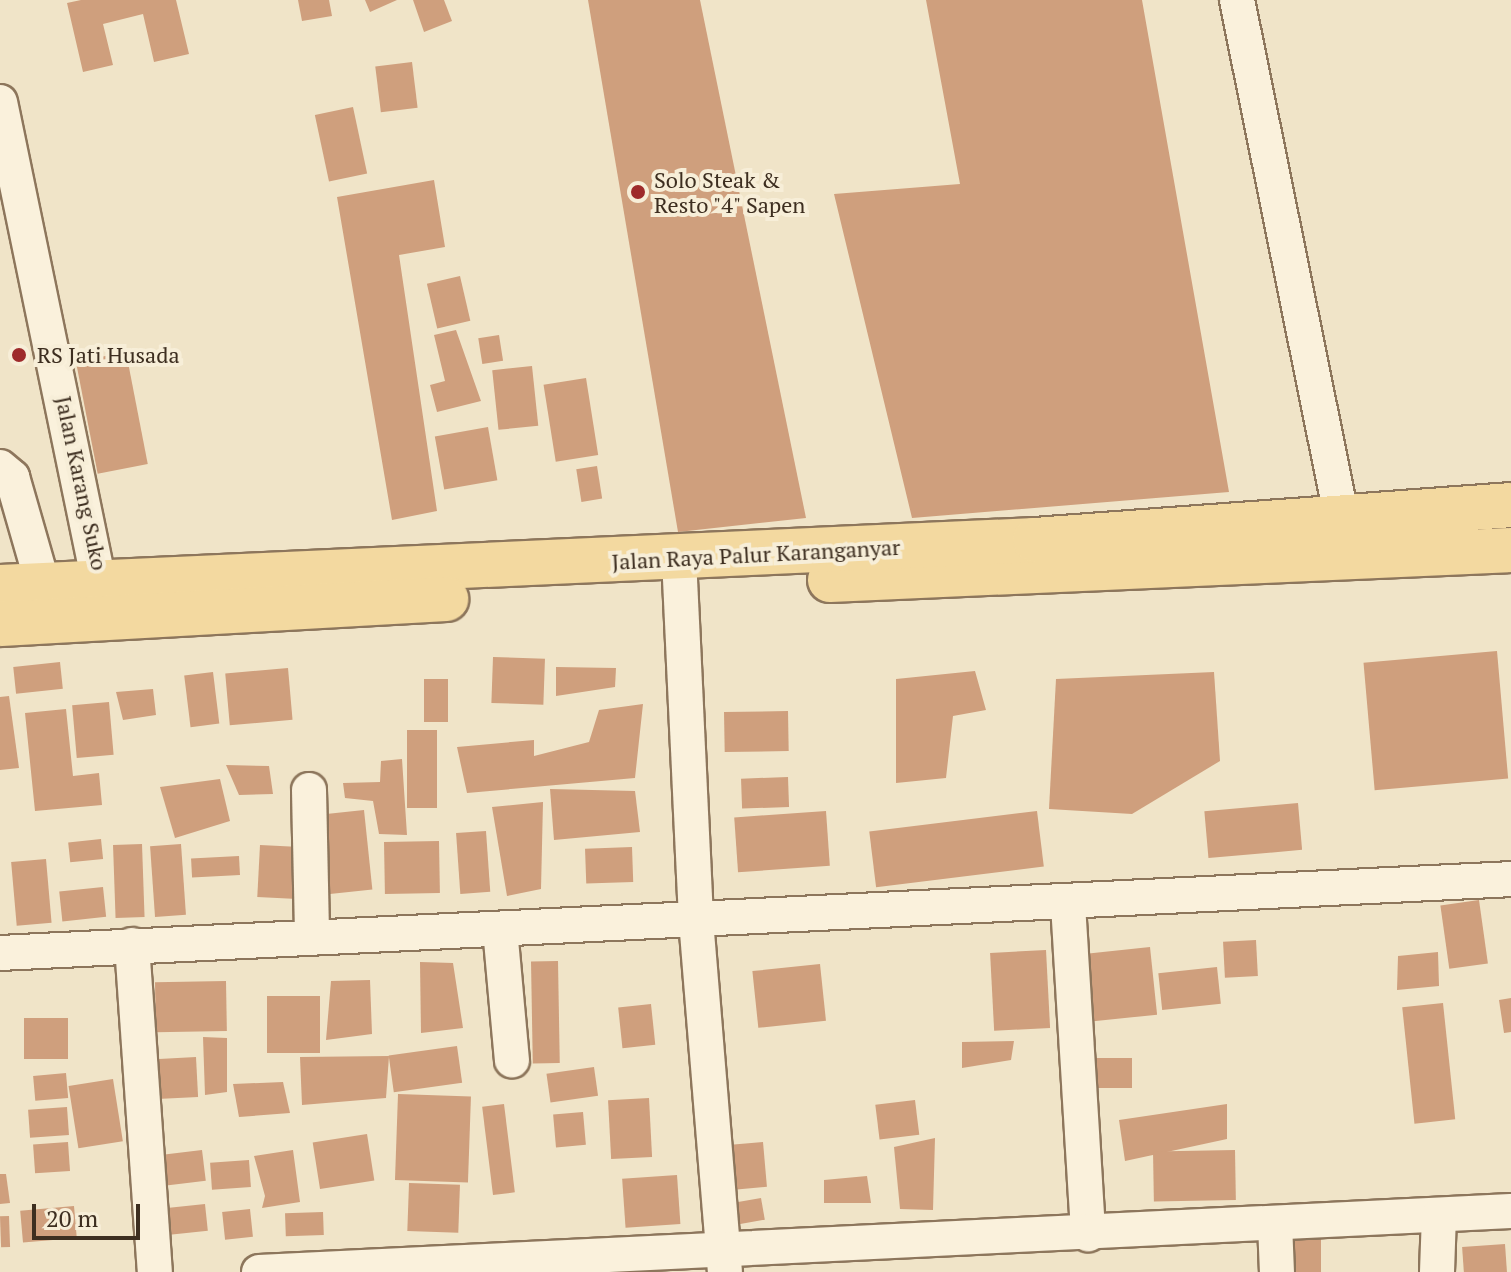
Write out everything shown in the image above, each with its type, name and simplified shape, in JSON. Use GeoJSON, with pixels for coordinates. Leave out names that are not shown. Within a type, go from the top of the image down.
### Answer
{"type":"FeatureCollection","features":[{"type":"Feature","properties":{"kind":"main road","name":"Jalan Raya Palur Karanganyar"},"geometry":{"type":"LineString","coordinates":[[1036,557],[1343,514],[1511,505]]}},
{"type":"Feature","properties":{"kind":"main road","name":"Jalan Raya Palur Karanganyar"},"geometry":{"type":"LineString","coordinates":[[0,624],[104,601],[679,571],[1036,557],[1349,559],[1511,550]]}},
{"type":"Feature","properties":{"kind":"main road","name":"Jalan Raya Palur Karanganyar"},"geometry":{"type":"LineString","coordinates":[[0,587],[43,585],[104,601]]}},
{"type":"Feature","properties":{"kind":"street"},"geometry":{"type":"LineString","coordinates":[[1237,0],[1343,514],[1349,559]]}},
{"type":"Feature","properties":{"kind":"street","name":"Jalan Karang Suko"},"geometry":{"type":"LineString","coordinates":[[0,102],[104,601]]}},
{"type":"Feature","properties":{"kind":"street"},"geometry":{"type":"LineString","coordinates":[[0,467],[12,477],[43,585]]}},
{"type":"Feature","properties":{"kind":"street"},"geometry":{"type":"LineString","coordinates":[[679,571],[696,920],[724,1261]]}},
{"type":"Feature","properties":{"kind":"street"},"geometry":{"type":"LineString","coordinates":[[309,790],[312,938]]}},
{"type":"Feature","properties":{"kind":"street"},"geometry":{"type":"LineString","coordinates":[[0,953],[1068,904],[1511,879]]}},
{"type":"Feature","properties":{"kind":"street"},"geometry":{"type":"LineString","coordinates":[[1068,904],[1088,1234]]}},
{"type":"Feature","properties":{"kind":"street"},"geometry":{"type":"LineString","coordinates":[[500,929],[512,1060]]}},
{"type":"Feature","properties":{"kind":"street"},"geometry":{"type":"LineString","coordinates":[[132,945],[155,1272]]}},
{"type":"Feature","properties":{"kind":"street"},"geometry":{"type":"LineString","coordinates":[[259,1272],[724,1261],[1088,1234],[1511,1211]]}},
{"type":"Feature","properties":{"kind":"street"},"geometry":{"type":"LineString","coordinates":[[1437,1272],[1439,1215]]}},
{"type":"Feature","properties":{"kind":"street"},"geometry":{"type":"LineString","coordinates":[[1275,1223],[1277,1272]]}},
{"type":"Feature","properties":{"kind":"building"},"geometry":{"type":"Polygon","coordinates":[[[81,0],[176,0],[189,54],[154,62],[143,14],[103,24],[113,65],[83,72],[67,3],[81,0]]]}},
{"type":"Feature","properties":{"kind":"building"},"geometry":{"type":"Polygon","coordinates":[[[298,0],[329,0],[332,16],[302,21],[298,0]]]}},
{"type":"Feature","properties":{"kind":"building"},"geometry":{"type":"Polygon","coordinates":[[[365,0],[397,0],[370,12],[365,0]]]}},
{"type":"Feature","properties":{"kind":"building"},"geometry":{"type":"Polygon","coordinates":[[[413,0],[444,0],[452,21],[424,32],[413,0]]]}},
{"type":"Feature","properties":{"kind":"building"},"geometry":{"type":"Polygon","coordinates":[[[588,0],[700,0],[806,518],[678,532],[588,0]]]}},
{"type":"Feature","properties":{"kind":"building"},"geometry":{"type":"Polygon","coordinates":[[[926,0],[1142,0],[1229,492],[912,518],[834,194],[960,184],[926,0]]]}},
{"type":"Feature","properties":{"kind":"building"},"geometry":{"type":"Polygon","coordinates":[[[412,62],[418,108],[381,112],[375,67],[412,62]]]}},
{"type":"Feature","properties":{"kind":"building"},"geometry":{"type":"Polygon","coordinates":[[[353,107],[367,174],[329,182],[315,115],[353,107]]]}},
{"type":"Feature","properties":{"kind":"building"},"geometry":{"type":"Polygon","coordinates":[[[434,180],[445,247],[399,255],[437,511],[392,520],[337,197],[434,180]]]}},
{"type":"Feature","properties":{"kind":"building"},"geometry":{"type":"Polygon","coordinates":[[[460,276],[470,321],[437,328],[427,284],[460,276]]]}},
{"type":"Feature","properties":{"kind":"building"},"geometry":{"type":"Polygon","coordinates":[[[456,330],[481,401],[437,412],[430,385],[445,381],[434,335],[456,330]]]}},
{"type":"Feature","properties":{"kind":"building"},"geometry":{"type":"Polygon","coordinates":[[[499,335],[503,361],[482,364],[478,338],[499,335]]]}},
{"type":"Feature","properties":{"kind":"building"},"geometry":{"type":"Polygon","coordinates":[[[126,352],[148,464],[98,474],[76,362],[126,352]]]}},
{"type":"Feature","properties":{"kind":"building"},"geometry":{"type":"Polygon","coordinates":[[[532,366],[538,426],[498,430],[492,370],[532,366]]]}},
{"type":"Feature","properties":{"kind":"building"},"geometry":{"type":"Polygon","coordinates":[[[586,378],[598,455],[556,462],[544,385],[586,378]]]}},
{"type":"Feature","properties":{"kind":"building"},"geometry":{"type":"Polygon","coordinates":[[[488,427],[497,480],[444,490],[435,436],[488,427]]]}},
{"type":"Feature","properties":{"kind":"building"},"geometry":{"type":"Polygon","coordinates":[[[597,466],[602,499],[581,502],[576,469],[597,466]]]}},
{"type":"Feature","properties":{"kind":"building"},"geometry":{"type":"Polygon","coordinates":[[[1497,651],[1508,779],[1375,790],[1364,663],[1497,651]]]}},
{"type":"Feature","properties":{"kind":"building"},"geometry":{"type":"Polygon","coordinates":[[[493,657],[545,659],[543,705],[491,703],[493,657]]]}},
{"type":"Feature","properties":{"kind":"building"},"geometry":{"type":"Polygon","coordinates":[[[60,662],[63,689],[16,694],[13,667],[60,662]]]}},
{"type":"Feature","properties":{"kind":"building"},"geometry":{"type":"Polygon","coordinates":[[[556,667],[616,668],[615,687],[556,696],[556,667]]]}},
{"type":"Feature","properties":{"kind":"building"},"geometry":{"type":"Polygon","coordinates":[[[288,668],[293,720],[230,725],[225,673],[288,668]]]}},
{"type":"Feature","properties":{"kind":"building"},"geometry":{"type":"Polygon","coordinates":[[[975,671],[986,710],[953,716],[946,778],[896,783],[896,679],[975,671]]]}},
{"type":"Feature","properties":{"kind":"building"},"geometry":{"type":"Polygon","coordinates":[[[213,672],[219,724],[191,727],[184,676],[213,672]]]}},
{"type":"Feature","properties":{"kind":"building"},"geometry":{"type":"Polygon","coordinates":[[[1214,672],[1220,761],[1132,814],[1049,809],[1056,679],[1214,672]]]}},
{"type":"Feature","properties":{"kind":"building"},"geometry":{"type":"Polygon","coordinates":[[[424,679],[448,679],[448,722],[424,722],[424,679]]]}},
{"type":"Feature","properties":{"kind":"building"},"geometry":{"type":"Polygon","coordinates":[[[153,689],[156,715],[123,720],[116,692],[153,689]]]}},
{"type":"Feature","properties":{"kind":"building"},"geometry":{"type":"Polygon","coordinates":[[[9,696],[19,768],[0,770],[0,697],[9,696]]]}},
{"type":"Feature","properties":{"kind":"building"},"geometry":{"type":"Polygon","coordinates":[[[109,702],[114,755],[77,758],[72,705],[109,702]]]}},
{"type":"Feature","properties":{"kind":"building"},"geometry":{"type":"Polygon","coordinates":[[[643,704],[635,778],[467,793],[457,747],[534,740],[534,756],[589,742],[599,710],[643,704]]]}},
{"type":"Feature","properties":{"kind":"building"},"geometry":{"type":"Polygon","coordinates":[[[66,709],[73,776],[99,773],[102,805],[35,811],[25,713],[66,709]]]}},
{"type":"Feature","properties":{"kind":"building"},"geometry":{"type":"Polygon","coordinates":[[[788,711],[789,751],[725,752],[724,712],[788,711]]]}},
{"type":"Feature","properties":{"kind":"building"},"geometry":{"type":"Polygon","coordinates":[[[407,730],[437,730],[437,808],[407,808],[407,730]]]}},
{"type":"Feature","properties":{"kind":"building"},"geometry":{"type":"Polygon","coordinates":[[[402,759],[407,835],[379,834],[373,801],[345,798],[343,783],[380,782],[381,761],[402,759]]]}},
{"type":"Feature","properties":{"kind":"building"},"geometry":{"type":"Polygon","coordinates":[[[226,765],[269,766],[273,794],[239,795],[226,765]]]}},
{"type":"Feature","properties":{"kind":"building"},"geometry":{"type":"Polygon","coordinates":[[[788,777],[789,807],[742,809],[741,779],[788,777]]]}},
{"type":"Feature","properties":{"kind":"building"},"geometry":{"type":"Polygon","coordinates":[[[220,779],[230,821],[175,838],[160,787],[220,779]]]}},
{"type":"Feature","properties":{"kind":"building"},"geometry":{"type":"Polygon","coordinates":[[[550,789],[635,791],[640,832],[554,840],[550,789]]]}},
{"type":"Feature","properties":{"kind":"building"},"geometry":{"type":"Polygon","coordinates":[[[543,802],[541,889],[507,896],[492,807],[543,802]]]}},
{"type":"Feature","properties":{"kind":"building"},"geometry":{"type":"Polygon","coordinates":[[[1298,803],[1302,850],[1208,858],[1204,811],[1298,803]]]}},
{"type":"Feature","properties":{"kind":"building"},"geometry":{"type":"Polygon","coordinates":[[[364,810],[372,890],[328,894],[319,815],[364,810]]]}},
{"type":"Feature","properties":{"kind":"building"},"geometry":{"type":"Polygon","coordinates":[[[826,811],[830,866],[738,872],[734,817],[826,811]]]}},
{"type":"Feature","properties":{"kind":"building"},"geometry":{"type":"Polygon","coordinates":[[[1037,811],[1044,867],[876,887],[869,832],[1037,811]]]}},
{"type":"Feature","properties":{"kind":"building"},"geometry":{"type":"Polygon","coordinates":[[[486,831],[490,892],[460,894],[456,833],[486,831]]]}},
{"type":"Feature","properties":{"kind":"building"},"geometry":{"type":"Polygon","coordinates":[[[101,839],[103,859],[70,862],[68,842],[101,839]]]}},
{"type":"Feature","properties":{"kind":"building"},"geometry":{"type":"Polygon","coordinates":[[[439,841],[440,893],[385,894],[384,842],[439,841]]]}},
{"type":"Feature","properties":{"kind":"building"},"geometry":{"type":"Polygon","coordinates":[[[142,844],[145,917],[116,918],[113,845],[142,844]]]}},
{"type":"Feature","properties":{"kind":"building"},"geometry":{"type":"Polygon","coordinates":[[[181,844],[186,915],[155,917],[150,846],[181,844]]]}},
{"type":"Feature","properties":{"kind":"building"},"geometry":{"type":"Polygon","coordinates":[[[260,845],[295,847],[292,899],[257,897],[260,845]]]}},
{"type":"Feature","properties":{"kind":"building"},"geometry":{"type":"Polygon","coordinates":[[[632,847],[633,882],[586,884],[585,849],[632,847]]]}},
{"type":"Feature","properties":{"kind":"building"},"geometry":{"type":"Polygon","coordinates":[[[239,856],[240,875],[192,877],[191,859],[239,856]]]}},
{"type":"Feature","properties":{"kind":"building"},"geometry":{"type":"Polygon","coordinates":[[[46,859],[52,923],[17,926],[11,862],[46,859]]]}},
{"type":"Feature","properties":{"kind":"building"},"geometry":{"type":"Polygon","coordinates":[[[103,887],[106,917],[62,921],[59,892],[103,887]]]}},
{"type":"Feature","properties":{"kind":"building"},"geometry":{"type":"Polygon","coordinates":[[[1479,900],[1488,963],[1449,969],[1440,905],[1479,900]]]}},
{"type":"Feature","properties":{"kind":"building"},"geometry":{"type":"Polygon","coordinates":[[[1256,940],[1258,976],[1225,978],[1223,942],[1256,940]]]}},
{"type":"Feature","properties":{"kind":"building"},"geometry":{"type":"Polygon","coordinates":[[[1150,947],[1157,1015],[1093,1021],[1086,954],[1150,947]]]}},
{"type":"Feature","properties":{"kind":"building"},"geometry":{"type":"Polygon","coordinates":[[[1046,950],[1050,1028],[994,1031],[990,953],[1046,950]]]}},
{"type":"Feature","properties":{"kind":"building"},"geometry":{"type":"Polygon","coordinates":[[[1438,952],[1439,986],[1397,990],[1398,956],[1438,952]]]}},
{"type":"Feature","properties":{"kind":"building"},"geometry":{"type":"Polygon","coordinates":[[[531,961],[558,961],[560,1063],[533,1063],[531,961]]]}},
{"type":"Feature","properties":{"kind":"building"},"geometry":{"type":"Polygon","coordinates":[[[420,962],[453,963],[463,1028],[421,1033],[420,962]]]}},
{"type":"Feature","properties":{"kind":"building"},"geometry":{"type":"Polygon","coordinates":[[[820,964],[826,1021],[758,1028],[752,971],[820,964]]]}},
{"type":"Feature","properties":{"kind":"building"},"geometry":{"type":"Polygon","coordinates":[[[1217,967],[1221,1004],[1162,1010],[1158,973],[1217,967]]]}},
{"type":"Feature","properties":{"kind":"building"},"geometry":{"type":"Polygon","coordinates":[[[370,980],[372,1034],[326,1040],[331,981],[370,980]]]}},
{"type":"Feature","properties":{"kind":"building"},"geometry":{"type":"Polygon","coordinates":[[[226,981],[227,1031],[156,1032],[155,982],[226,981]]]}},
{"type":"Feature","properties":{"kind":"building"},"geometry":{"type":"Polygon","coordinates":[[[267,996],[320,996],[320,1053],[267,1053],[267,996]]]}},
{"type":"Feature","properties":{"kind":"building"},"geometry":{"type":"Polygon","coordinates":[[[1511,998],[1511,1032],[1504,1033],[1499,1000],[1511,998]]]}},
{"type":"Feature","properties":{"kind":"building"},"geometry":{"type":"Polygon","coordinates":[[[1443,1003],[1455,1119],[1414,1124],[1402,1007],[1443,1003]]]}},
{"type":"Feature","properties":{"kind":"building"},"geometry":{"type":"Polygon","coordinates":[[[651,1004],[655,1045],[622,1048],[618,1007],[651,1004]]]}},
{"type":"Feature","properties":{"kind":"building"},"geometry":{"type":"Polygon","coordinates":[[[24,1018],[68,1018],[68,1059],[24,1059],[24,1018]]]}},
{"type":"Feature","properties":{"kind":"building"},"geometry":{"type":"Polygon","coordinates":[[[203,1037],[227,1038],[227,1092],[205,1095],[203,1037]]]}},
{"type":"Feature","properties":{"kind":"building"},"geometry":{"type":"Polygon","coordinates":[[[1014,1041],[1011,1060],[962,1068],[962,1042],[1014,1041]]]}},
{"type":"Feature","properties":{"kind":"building"},"geometry":{"type":"Polygon","coordinates":[[[457,1046],[462,1083],[394,1092],[389,1056],[457,1046]]]}},
{"type":"Feature","properties":{"kind":"building"},"geometry":{"type":"Polygon","coordinates":[[[389,1056],[386,1098],[302,1105],[300,1057],[389,1056]]]}},
{"type":"Feature","properties":{"kind":"building"},"geometry":{"type":"Polygon","coordinates":[[[196,1057],[198,1097],[147,1100],[145,1060],[196,1057]]]}},
{"type":"Feature","properties":{"kind":"building"},"geometry":{"type":"Polygon","coordinates":[[[1095,1058],[1132,1058],[1132,1088],[1095,1088],[1095,1058]]]}},
{"type":"Feature","properties":{"kind":"building"},"geometry":{"type":"Polygon","coordinates":[[[594,1067],[598,1096],[551,1102],[546,1074],[594,1067]]]}},
{"type":"Feature","properties":{"kind":"building"},"geometry":{"type":"Polygon","coordinates":[[[66,1073],[68,1098],[35,1101],[33,1076],[66,1073]]]}},
{"type":"Feature","properties":{"kind":"building"},"geometry":{"type":"Polygon","coordinates":[[[113,1079],[123,1141],[78,1148],[69,1086],[113,1079]]]}},
{"type":"Feature","properties":{"kind":"building"},"geometry":{"type":"Polygon","coordinates":[[[283,1082],[290,1113],[239,1117],[233,1084],[283,1082]]]}},
{"type":"Feature","properties":{"kind":"building"},"geometry":{"type":"Polygon","coordinates":[[[398,1094],[471,1097],[468,1182],[395,1180],[398,1094]]]}},
{"type":"Feature","properties":{"kind":"building"},"geometry":{"type":"Polygon","coordinates":[[[649,1098],[652,1157],[611,1159],[608,1100],[649,1098]]]}},
{"type":"Feature","properties":{"kind":"building"},"geometry":{"type":"Polygon","coordinates":[[[915,1100],[919,1135],[880,1140],[875,1105],[915,1100]]]}},
{"type":"Feature","properties":{"kind":"building"},"geometry":{"type":"Polygon","coordinates":[[[504,1104],[515,1192],[493,1195],[482,1107],[504,1104]]]}},
{"type":"Feature","properties":{"kind":"building"},"geometry":{"type":"Polygon","coordinates":[[[1227,1104],[1227,1139],[1125,1161],[1119,1120],[1227,1104]]]}},
{"type":"Feature","properties":{"kind":"building"},"geometry":{"type":"Polygon","coordinates":[[[67,1107],[69,1135],[30,1138],[28,1110],[67,1107]]]}},
{"type":"Feature","properties":{"kind":"building"},"geometry":{"type":"Polygon","coordinates":[[[583,1112],[586,1145],[556,1147],[553,1115],[583,1112]]]}},
{"type":"Feature","properties":{"kind":"building"},"geometry":{"type":"Polygon","coordinates":[[[367,1134],[374,1180],[320,1189],[313,1143],[367,1134]]]}},
{"type":"Feature","properties":{"kind":"building"},"geometry":{"type":"Polygon","coordinates":[[[935,1138],[933,1210],[900,1209],[894,1147],[935,1138]]]}},
{"type":"Feature","properties":{"kind":"building"},"geometry":{"type":"Polygon","coordinates":[[[68,1142],[70,1171],[35,1173],[33,1144],[68,1142]]]}},
{"type":"Feature","properties":{"kind":"building"},"geometry":{"type":"Polygon","coordinates":[[[763,1142],[767,1187],[726,1190],[722,1146],[763,1142]]]}},
{"type":"Feature","properties":{"kind":"building"},"geometry":{"type":"Polygon","coordinates":[[[202,1150],[206,1181],[160,1186],[156,1156],[202,1150]]]}},
{"type":"Feature","properties":{"kind":"building"},"geometry":{"type":"Polygon","coordinates":[[[293,1150],[300,1202],[262,1208],[265,1196],[254,1156],[293,1150]]]}},
{"type":"Feature","properties":{"kind":"building"},"geometry":{"type":"Polygon","coordinates":[[[1235,1150],[1236,1200],[1154,1201],[1153,1151],[1235,1150]]]}},
{"type":"Feature","properties":{"kind":"building"},"geometry":{"type":"Polygon","coordinates":[[[249,1160],[251,1187],[212,1190],[210,1163],[249,1160]]]}},
{"type":"Feature","properties":{"kind":"building"},"geometry":{"type":"Polygon","coordinates":[[[0,1174],[6,1174],[10,1203],[0,1204],[0,1174]]]}},
{"type":"Feature","properties":{"kind":"building"},"geometry":{"type":"Polygon","coordinates":[[[677,1175],[680,1224],[626,1228],[622,1179],[677,1175]]]}},
{"type":"Feature","properties":{"kind":"building"},"geometry":{"type":"Polygon","coordinates":[[[867,1176],[871,1203],[824,1203],[824,1180],[867,1176]]]}},
{"type":"Feature","properties":{"kind":"building"},"geometry":{"type":"Polygon","coordinates":[[[409,1183],[460,1185],[458,1233],[407,1231],[409,1183]]]}},
{"type":"Feature","properties":{"kind":"building"},"geometry":{"type":"Polygon","coordinates":[[[761,1198],[765,1220],[733,1225],[729,1204],[761,1198]]]}},
{"type":"Feature","properties":{"kind":"building"},"geometry":{"type":"Polygon","coordinates":[[[205,1204],[208,1231],[165,1235],[162,1208],[205,1204]]]}},
{"type":"Feature","properties":{"kind":"building"},"geometry":{"type":"Polygon","coordinates":[[[74,1206],[77,1238],[23,1243],[20,1211],[74,1206]]]}},
{"type":"Feature","properties":{"kind":"building"},"geometry":{"type":"Polygon","coordinates":[[[250,1209],[253,1237],[225,1240],[222,1212],[250,1209]]]}},
{"type":"Feature","properties":{"kind":"building"},"geometry":{"type":"Polygon","coordinates":[[[323,1212],[324,1235],[286,1236],[285,1213],[323,1212]]]}},
{"type":"Feature","properties":{"kind":"building"},"geometry":{"type":"Polygon","coordinates":[[[0,1216],[9,1216],[10,1247],[1,1247],[0,1216]]]}},
{"type":"Feature","properties":{"kind":"building"},"geometry":{"type":"Polygon","coordinates":[[[1292,1231],[1321,1231],[1321,1272],[1292,1272],[1292,1231]]]}},
{"type":"Feature","properties":{"kind":"building"},"geometry":{"type":"Polygon","coordinates":[[[1505,1244],[1507,1272],[1464,1272],[1462,1247],[1505,1244]]]}},
{"type":"Feature","properties":{"kind":"place","name":"Solo Steak & Resto \"4\" Sapen"},"geometry":{"type":"Point","coordinates":[638,192]}},
{"type":"Feature","properties":{"kind":"place","name":"RS Jati Husada"},"geometry":{"type":"Point","coordinates":[19,355]}}]}
